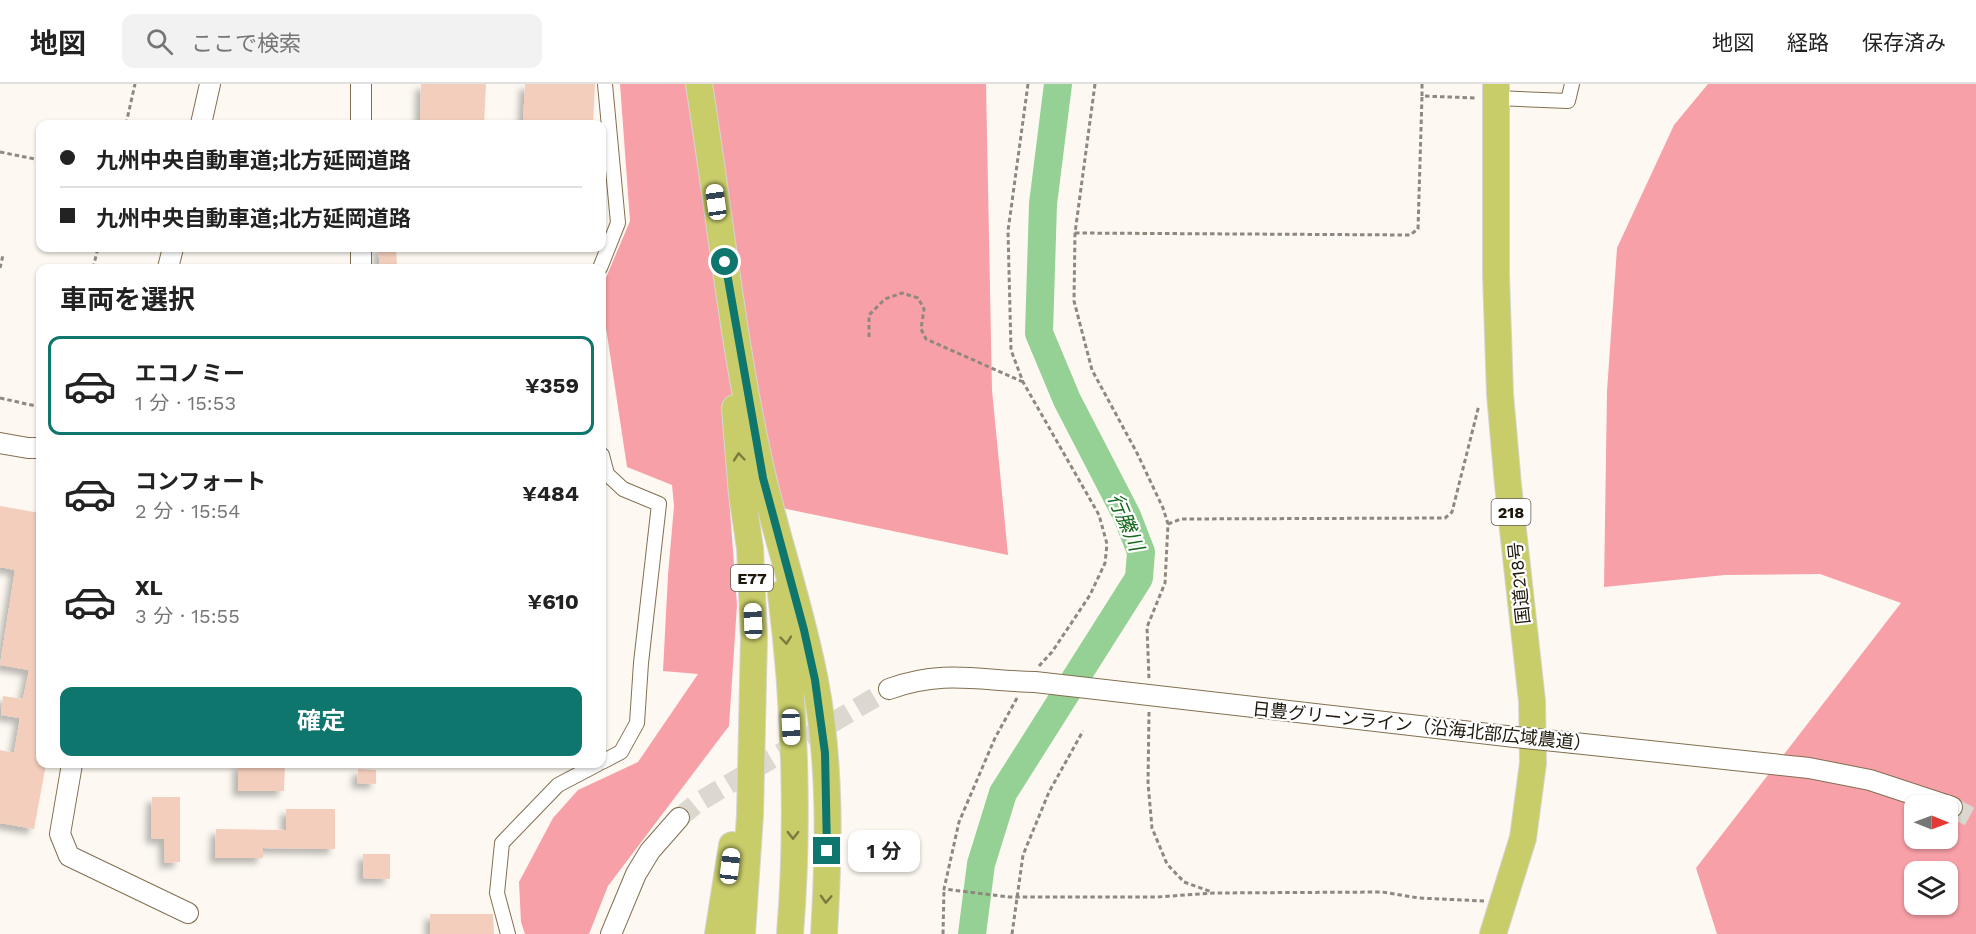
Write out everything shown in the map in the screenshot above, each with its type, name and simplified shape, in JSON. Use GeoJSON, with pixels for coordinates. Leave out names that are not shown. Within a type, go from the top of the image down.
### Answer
{"type":"FeatureCollection","features":[{"type":"Feature","properties":{"kind":"highway","name":"E77"},"geometry":{"type":"LineString","coordinates":[[699,84],[736,333],[763,478],[808,648],[821,716],[827,792],[827,888],[824,934]]}},
{"type":"Feature","properties":{"kind":"highway","name":"国道218号"},"geometry":{"type":"LineString","coordinates":[[1493,934],[1523,838],[1533,763],[1532,701],[1500,393],[1496,275],[1496,91]]}},
{"type":"Feature","properties":{"kind":"highway","name":"E77"},"geometry":{"type":"LineString","coordinates":[[719,222],[752,588],[754,684],[750,815],[742,934]]}},
{"type":"Feature","properties":{"kind":"highway"},"geometry":{"type":"LineString","coordinates":[[763,478],[786,634],[790,690],[793,825],[790,934]]}},
{"type":"Feature","properties":{"kind":"highway"},"geometry":{"type":"LineString","coordinates":[[718,934],[730,866],[743,735],[745,627],[742,495]]}},
{"type":"Feature","properties":{"kind":"street"},"geometry":{"type":"LineString","coordinates":[[202,120],[210,84]]}},
{"type":"Feature","properties":{"kind":"street"},"geometry":{"type":"LineString","coordinates":[[361,84],[361,120]]}},
{"type":"Feature","properties":{"kind":"street"},"geometry":{"type":"LineString","coordinates":[[602,264],[618,224],[605,84]]}},
{"type":"Feature","properties":{"kind":"street"},"geometry":{"type":"LineString","coordinates":[[1496,91],[1568,101],[1572,84]]}},
{"type":"Feature","properties":{"kind":"street"},"geometry":{"type":"LineString","coordinates":[[0,443],[36,448]]}},
{"type":"Feature","properties":{"kind":"street"},"geometry":{"type":"LineString","coordinates":[[606,470],[622,489],[659,504],[641,663],[637,723],[621,752],[606,760]]}},
{"type":"Feature","properties":{"kind":"street","name":"日豊グリーンライン（沿海北部広域農道）"},"geometry":{"type":"LineString","coordinates":[[889,689],[909,681],[957,676],[1030,682],[1809,768],[1870,780],[1916,795]]}},
{"type":"Feature","properties":{"kind":"street"},"geometry":{"type":"LineString","coordinates":[[71,768],[60,834],[69,856],[188,914]]}},
{"type":"Feature","properties":{"kind":"street"},"geometry":{"type":"LineString","coordinates":[[508,934],[497,893],[501,843],[558,785],[590,768]]}},
{"type":"Feature","properties":{"kind":"street"},"geometry":{"type":"LineString","coordinates":[[611,934],[636,874],[650,851],[678,818]]}},
{"type":"Feature","properties":{"kind":"path"},"geometry":{"type":"LineString","coordinates":[[127,120],[135,84]]}},
{"type":"Feature","properties":{"kind":"path"},"geometry":{"type":"LineString","coordinates":[[943,934],[946,889],[959,822],[996,738],[1030,682],[1090,596],[1105,564],[1107,544],[1099,515],[1023,382],[1011,350],[1008,231],[1028,84]]}},
{"type":"Feature","properties":{"kind":"path"},"geometry":{"type":"LineString","coordinates":[[1095,84],[1075,233],[1074,301],[1092,370],[1137,453],[1163,508],[1168,524],[1165,583],[1147,627],[1148,783],[1152,828],[1167,864],[1178,876],[1184,882],[1214,893]]}},
{"type":"Feature","properties":{"kind":"path"},"geometry":{"type":"LineString","coordinates":[[1075,233],[1410,235],[1418,230],[1422,84]]}},
{"type":"Feature","properties":{"kind":"path"},"geometry":{"type":"LineString","coordinates":[[1422,96],[1496,91]]}},
{"type":"Feature","properties":{"kind":"path"},"geometry":{"type":"LineString","coordinates":[[0,152],[36,159]]}},
{"type":"Feature","properties":{"kind":"path"},"geometry":{"type":"LineString","coordinates":[[0,268],[3,255]]}},
{"type":"Feature","properties":{"kind":"path"},"geometry":{"type":"LineString","coordinates":[[869,337],[869,315],[885,299],[902,292],[918,298],[924,309],[921,329],[926,339],[1023,382]]}},
{"type":"Feature","properties":{"kind":"path"},"geometry":{"type":"LineString","coordinates":[[0,398],[36,406]]}},
{"type":"Feature","properties":{"kind":"path"},"geometry":{"type":"LineString","coordinates":[[1168,524],[1181,519],[1445,518],[1452,512],[1480,404]]}},
{"type":"Feature","properties":{"kind":"path"},"geometry":{"type":"LineString","coordinates":[[1012,934],[1023,855],[1050,792],[1083,731]]}},
{"type":"Feature","properties":{"kind":"path"},"geometry":{"type":"LineString","coordinates":[[946,889],[1009,897],[1157,897],[1214,893],[1382,892],[1419,898],[1503,902]]}},
{"type":"Feature","properties":{"kind":"shaded area"},"geometry":{"type":"Polygon","coordinates":[[[620,84],[986,84],[992,390],[1008,555],[729,497],[737,605],[729,726],[608,886],[589,934],[525,934],[521,922],[519,882],[553,818],[578,790],[638,762],[698,674],[663,671],[674,506],[672,485],[627,467],[606,328],[606,278],[630,221],[620,84]]]}},
{"type":"Feature","properties":{"kind":"shaded area"},"geometry":{"type":"Polygon","coordinates":[[[1708,84],[1976,84],[1976,934],[1717,934],[1696,868],[1901,603],[1820,574],[1725,575],[1604,587],[1607,391],[1617,248],[1674,125],[1708,84]]]}},
{"type":"Feature","properties":{"kind":"building"},"geometry":{"type":"Polygon","coordinates":[[[421,84],[486,84],[484,120],[420,120],[421,84]]]}},
{"type":"Feature","properties":{"kind":"building"},"geometry":{"type":"Polygon","coordinates":[[[525,84],[595,84],[593,120],[523,120],[525,84]]]}},
{"type":"Feature","properties":{"kind":"building"},"geometry":{"type":"Polygon","coordinates":[[[378,252],[396,252],[397,264],[380,264],[378,252]]]}},
{"type":"Feature","properties":{"kind":"building"},"geometry":{"type":"Polygon","coordinates":[[[0,506],[36,512],[36,768],[45,768],[34,829],[0,823],[0,750],[14,753],[20,718],[1,715],[3,696],[23,699],[29,670],[0,665],[15,570],[0,567],[0,506]]]}},
{"type":"Feature","properties":{"kind":"building"},"geometry":{"type":"Polygon","coordinates":[[[238,768],[285,768],[284,791],[238,791],[238,768]]]}},
{"type":"Feature","properties":{"kind":"building"},"geometry":{"type":"Polygon","coordinates":[[[358,769],[376,770],[376,784],[357,783],[358,769]]]}},
{"type":"Feature","properties":{"kind":"building"},"geometry":{"type":"Polygon","coordinates":[[[152,797],[180,797],[180,862],[165,863],[164,839],[151,838],[152,797]]]}},
{"type":"Feature","properties":{"kind":"building"},"geometry":{"type":"Polygon","coordinates":[[[286,809],[335,809],[335,849],[263,848],[263,858],[215,858],[216,829],[286,830],[286,809]]]}},
{"type":"Feature","properties":{"kind":"building"},"geometry":{"type":"Polygon","coordinates":[[[363,854],[390,854],[390,879],[363,878],[363,854]]]}},
{"type":"Feature","properties":{"kind":"building"},"geometry":{"type":"Polygon","coordinates":[[[430,914],[493,914],[494,934],[430,934],[430,914]]]}},
{"type":"Feature","properties":{"kind":"waterway","name":"行縢川"},"geometry":{"type":"LineString","coordinates":[[972,934],[981,864],[1003,793],[1139,578],[1141,552],[1127,516],[1067,400],[1039,333],[1043,204],[1058,84]]}},
{"type":"Feature","properties":{"kind":"tunnel"},"geometry":{"type":"LineString","coordinates":[[679,818],[697,803],[889,689]]}},
{"type":"Feature","properties":{"kind":"tunnel"},"geometry":{"type":"LineString","coordinates":[[1958,810],[1976,820]]}},
{"type":"Feature","properties":{"kind":"route"},"geometry":{"type":"LineString","coordinates":[[725,262],[763,478],[804,630],[815,680],[825,753],[827,851]]}}]}
